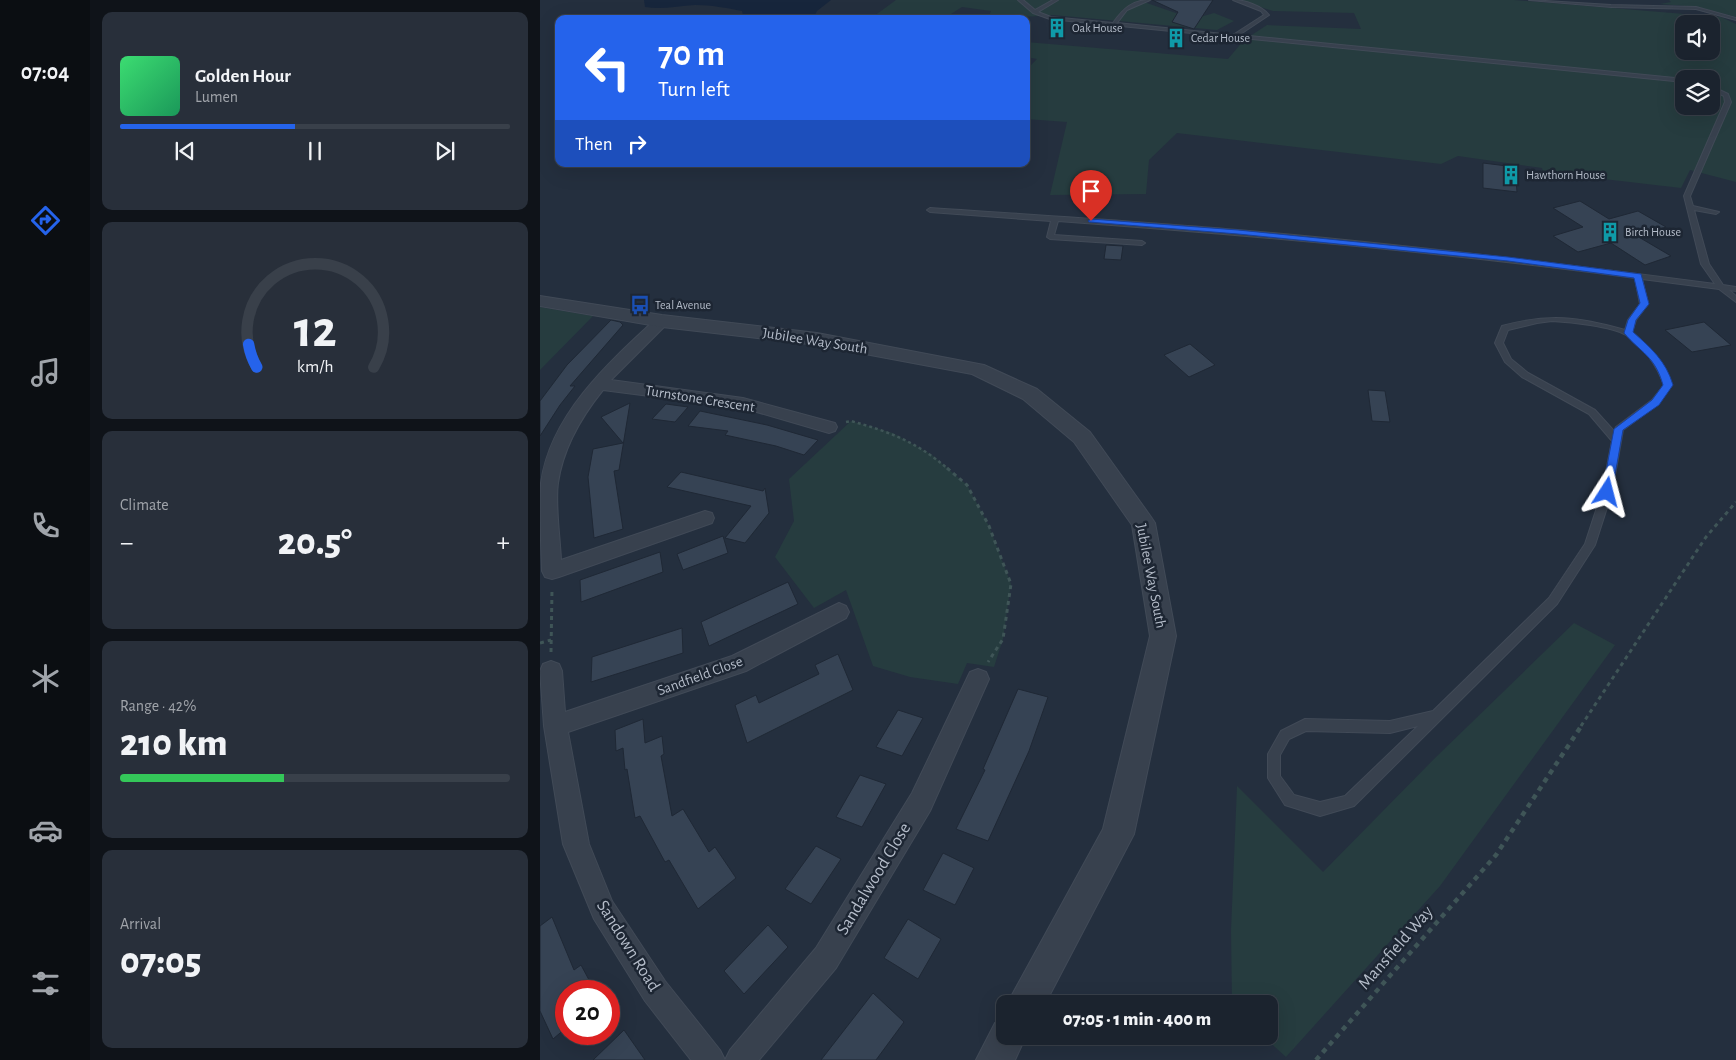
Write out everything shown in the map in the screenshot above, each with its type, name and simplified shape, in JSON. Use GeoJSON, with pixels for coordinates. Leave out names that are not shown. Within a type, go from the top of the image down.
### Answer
{"type":"FeatureCollection","features":[{"type":"Feature","properties":{"kind":"street","name":"Jubilee Way South"},"geometry":{"type":"LineString","coordinates":[[540,300],[662,321],[817,339],[978,369],[1030,394],[1082,437],[1144,523],[1163,636],[1118,834],[1031,995]]}},
{"type":"Feature","properties":{"kind":"street"},"geometry":{"type":"LineString","coordinates":[[662,321],[634,347],[600,384],[580,409],[560,445],[549,481],[552,571],[705,518]]}},
{"type":"Feature","properties":{"kind":"street","name":"Turnstone Crescent"},"geometry":{"type":"LineString","coordinates":[[600,384],[743,402],[829,427]]}},
{"type":"Feature","properties":{"kind":"street","name":"Sandfield Close"},"geometry":{"type":"LineString","coordinates":[[555,726],[738,664],[839,612]]}},
{"type":"Feature","properties":{"kind":"street","name":"Sandown Road"},"geometry":{"type":"LineString","coordinates":[[551,671],[555,726],[576,844],[603,910],[655,991],[710,1060]]}},
{"type":"Feature","properties":{"kind":"street","name":"Sandalwood Close"},"geometry":{"type":"LineString","coordinates":[[740,1060],[826,958],[921,802],[978,679]]}},
{"type":"Feature","properties":{"kind":"street"},"geometry":{"type":"LineString","coordinates":[[995,1060],[1003,1045]]}},
{"type":"Feature","properties":{"kind":"lane"},"geometry":{"type":"LineString","coordinates":[[1020,0],[1035,12],[1050,18],[1675,79]]}},
{"type":"Feature","properties":{"kind":"lane"},"geometry":{"type":"LineString","coordinates":[[1035,12],[1056,0]]}},
{"type":"Feature","properties":{"kind":"lane"},"geometry":{"type":"LineString","coordinates":[[1114,24],[1125,9],[1148,0]]}},
{"type":"Feature","properties":{"kind":"lane"},"geometry":{"type":"LineString","coordinates":[[1234,36],[1267,15],[1263,10],[1235,0]]}},
{"type":"Feature","properties":{"kind":"lane"},"geometry":{"type":"LineString","coordinates":[[1531,0],[1611,6],[1696,8]]}},
{"type":"Feature","properties":{"kind":"lane"},"geometry":{"type":"LineString","coordinates":[[1669,0],[1726,15]]}},
{"type":"Feature","properties":{"kind":"lane"},"geometry":{"type":"LineString","coordinates":[[1704,4],[1736,20]]}},
{"type":"Feature","properties":{"kind":"lane"},"geometry":{"type":"LineString","coordinates":[[1720,91],[1726,95],[1728,102],[1687,196],[1705,264],[1721,287],[1736,300]]}},
{"type":"Feature","properties":{"kind":"lane"},"geometry":{"type":"LineString","coordinates":[[1690,207],[1716,212]]}},
{"type":"Feature","properties":{"kind":"lane"},"geometry":{"type":"LineString","coordinates":[[930,210],[1248,233],[1528,261],[1736,289]]}},
{"type":"Feature","properties":{"kind":"lane"},"geometry":{"type":"LineString","coordinates":[[1055,218],[1050,237],[1142,242]]}},
{"type":"Feature","properties":{"kind":"lane"},"geometry":{"type":"LineString","coordinates":[[1628,333],[1632,320],[1644,304],[1638,276]]}},
{"type":"Feature","properties":{"kind":"lane"},"geometry":{"type":"LineString","coordinates":[[1436,716],[1390,727],[1304,725],[1285,735],[1274,754],[1274,778],[1290,800],[1320,809],[1349,800],[1436,716],[1553,601],[1590,546],[1607,492],[1619,429],[1656,402],[1668,385],[1663,368],[1650,351],[1628,333],[1588,322],[1562,318],[1528,320],[1505,328],[1499,343],[1508,360],[1526,374],[1592,412],[1616,438]]}},
{"type":"Feature","properties":{"kind":"path"},"geometry":{"type":"LineString","coordinates":[[829,427],[850,421],[893,433],[932,455],[967,485],[989,526],[1011,584],[1003,639],[978,679]]}},
{"type":"Feature","properties":{"kind":"path","name":"Mansfield Way"},"geometry":{"type":"LineString","coordinates":[[1316,1060],[1496,855],[1706,536],[1736,502]]}},
{"type":"Feature","properties":{"kind":"path"},"geometry":{"type":"LineString","coordinates":[[551,671],[552,571]]}},
{"type":"Feature","properties":{"kind":"path"},"geometry":{"type":"LineString","coordinates":[[540,644],[551,640]]}},
{"type":"Feature","properties":{"kind":"green space"},"geometry":{"type":"Polygon","coordinates":[[[896,0],[1149,0],[1144,2],[1193,19],[1214,13],[1234,21],[1217,30],[1053,15],[1030,17],[1030,15],[989,15],[991,11],[962,7],[949,15],[875,15],[896,0]]]}},
{"type":"Feature","properties":{"kind":"green space"},"geometry":{"type":"Polygon","coordinates":[[[1239,0],[1514,0],[1697,15],[1675,15],[1675,60],[1720,60],[1721,17],[1736,24],[1736,182],[1690,170],[1681,188],[1595,178],[1545,180],[1542,168],[1458,156],[1441,164],[1177,133],[1149,160],[1146,194],[1050,195],[1067,122],[1030,119],[1030,66],[1037,59],[1030,58],[1030,42],[1228,59],[1244,40],[1267,25],[1361,29],[1354,13],[1273,11],[1239,0]]]}},
{"type":"Feature","properties":{"kind":"green space"},"geometry":{"type":"Polygon","coordinates":[[[1669,0],[1736,0],[1736,17],[1698,7],[1660,4],[1671,2],[1669,0]]]}},
{"type":"Feature","properties":{"kind":"green space"},"geometry":{"type":"Polygon","coordinates":[[[540,307],[593,316],[540,370],[540,307]]]}},
{"type":"Feature","properties":{"kind":"green space"},"geometry":{"type":"Polygon","coordinates":[[[851,421],[893,433],[932,455],[967,485],[989,526],[1011,584],[1003,639],[994,667],[967,663],[958,684],[910,677],[873,666],[846,590],[814,608],[775,557],[794,521],[789,479],[851,421]]]}},
{"type":"Feature","properties":{"kind":"green space"},"geometry":{"type":"Polygon","coordinates":[[[1574,623],[1615,645],[1440,886],[1286,1057],[1273,1045],[1278,1045],[1278,995],[1232,995],[1231,930],[1237,786],[1323,872],[1434,759],[1574,623]]]}},
{"type":"Feature","properties":{"kind":"water"},"geometry":{"type":"Polygon","coordinates":[[[644,0],[831,0],[817,11],[815,15],[743,15],[742,11],[701,5],[664,8],[645,7],[644,0]]]}},
{"type":"Feature","properties":{"kind":"building"},"geometry":{"type":"Polygon","coordinates":[[[1152,0],[1213,0],[1194,29],[1172,22],[1178,12],[1152,0]]]}},
{"type":"Feature","properties":{"kind":"building","name":"Hawthorn House"},"geometry":{"type":"Polygon","coordinates":[[[1483,163],[1515,167],[1517,192],[1483,188],[1483,163]]]}},
{"type":"Feature","properties":{"kind":"building","name":"Birch House"},"geometry":{"type":"Polygon","coordinates":[[[1580,201],[1609,219],[1638,211],[1666,227],[1637,236],[1671,256],[1645,265],[1611,243],[1578,252],[1553,236],[1583,227],[1553,208],[1580,201]]]}},
{"type":"Feature","properties":{"kind":"building"},"geometry":{"type":"Polygon","coordinates":[[[1106,245],[1123,246],[1121,260],[1104,259],[1106,245]]]}},
{"type":"Feature","properties":{"kind":"building"},"geometry":{"type":"Polygon","coordinates":[[[611,320],[620,322],[623,325],[570,386],[575,386],[540,436],[540,401],[567,365],[611,320]]]}},
{"type":"Feature","properties":{"kind":"building"},"geometry":{"type":"Polygon","coordinates":[[[1704,322],[1731,345],[1692,352],[1665,330],[1704,322]]]}},
{"type":"Feature","properties":{"kind":"building"},"geometry":{"type":"Polygon","coordinates":[[[1190,344],[1215,365],[1189,377],[1164,355],[1190,344]]]}},
{"type":"Feature","properties":{"kind":"building"},"geometry":{"type":"Polygon","coordinates":[[[1368,390],[1385,391],[1390,422],[1372,421],[1368,390]]]}},
{"type":"Feature","properties":{"kind":"building"},"geometry":{"type":"Polygon","coordinates":[[[630,403],[619,470],[614,471],[623,529],[594,538],[588,477],[593,449],[623,443],[601,417],[630,403]]]}},
{"type":"Feature","properties":{"kind":"building"},"geometry":{"type":"Polygon","coordinates":[[[666,404],[688,407],[675,422],[652,419],[666,404]]]}},
{"type":"Feature","properties":{"kind":"building"},"geometry":{"type":"Polygon","coordinates":[[[700,411],[767,425],[818,440],[804,455],[776,446],[725,435],[728,431],[688,426],[700,411]]]}},
{"type":"Feature","properties":{"kind":"building"},"geometry":{"type":"Polygon","coordinates":[[[681,472],[763,491],[765,488],[769,513],[745,543],[725,538],[751,506],[667,487],[681,472]]]}},
{"type":"Feature","properties":{"kind":"building"},"geometry":{"type":"Polygon","coordinates":[[[723,536],[728,553],[683,570],[677,554],[723,536]]]}},
{"type":"Feature","properties":{"kind":"building"},"geometry":{"type":"Polygon","coordinates":[[[660,552],[663,572],[581,602],[580,580],[660,552]]]}},
{"type":"Feature","properties":{"kind":"building"},"geometry":{"type":"Polygon","coordinates":[[[788,582],[798,604],[709,646],[701,622],[788,582]]]}},
{"type":"Feature","properties":{"kind":"building"},"geometry":{"type":"Polygon","coordinates":[[[682,628],[683,653],[591,682],[592,657],[682,628]]]}},
{"type":"Feature","properties":{"kind":"building"},"geometry":{"type":"Polygon","coordinates":[[[838,654],[853,690],[747,743],[735,705],[756,695],[759,703],[819,674],[815,665],[838,654]]]}},
{"type":"Feature","properties":{"kind":"building"},"geometry":{"type":"Polygon","coordinates":[[[1018,689],[1048,697],[1029,751],[988,841],[956,829],[985,770],[983,769],[1018,689]]]}},
{"type":"Feature","properties":{"kind":"building"},"geometry":{"type":"Polygon","coordinates":[[[898,710],[923,718],[902,756],[876,747],[898,710]]]}},
{"type":"Feature","properties":{"kind":"building"},"geometry":{"type":"Polygon","coordinates":[[[643,719],[645,743],[662,736],[664,754],[661,756],[672,816],[683,809],[709,852],[715,847],[736,878],[698,909],[669,860],[665,862],[640,816],[635,818],[627,769],[625,770],[623,748],[616,751],[615,730],[643,719]]]}},
{"type":"Feature","properties":{"kind":"building"},"geometry":{"type":"Polygon","coordinates":[[[860,775],[886,784],[862,827],[836,817],[860,775]]]}},
{"type":"Feature","properties":{"kind":"building"},"geometry":{"type":"Polygon","coordinates":[[[816,846],[841,859],[811,904],[785,889],[816,846]]]}},
{"type":"Feature","properties":{"kind":"building"},"geometry":{"type":"Polygon","coordinates":[[[943,853],[974,868],[955,905],[923,890],[943,853]]]}},
{"type":"Feature","properties":{"kind":"building"},"geometry":{"type":"Polygon","coordinates":[[[552,917],[574,970],[581,965],[589,980],[555,980],[555,1037],[553,1039],[540,1011],[540,926],[552,917]]]}},
{"type":"Feature","properties":{"kind":"building"},"geometry":{"type":"Polygon","coordinates":[[[908,919],[941,939],[918,979],[884,958],[908,919]]]}},
{"type":"Feature","properties":{"kind":"building"},"geometry":{"type":"Polygon","coordinates":[[[768,925],[788,947],[744,994],[724,971],[768,925]]]}},
{"type":"Feature","properties":{"kind":"building"},"geometry":{"type":"Polygon","coordinates":[[[873,993],[904,1022],[876,1060],[821,1060],[873,993]]]}},
{"type":"Feature","properties":{"kind":"building"},"geometry":{"type":"Polygon","coordinates":[[[624,1030],[645,1060],[593,1060],[608,1045],[620,1045],[620,1034],[624,1030]]]}},
{"type":"Feature","properties":{"kind":"place","name":"Oak House"},"geometry":{"type":"Point","coordinates":[1057,28]}},
{"type":"Feature","properties":{"kind":"place","name":"Cedar House"},"geometry":{"type":"Point","coordinates":[1176,38]}},
{"type":"Feature","properties":{"kind":"place","name":"Hawthorn House"},"geometry":{"type":"Point","coordinates":[1511,175]}},
{"type":"Feature","properties":{"kind":"place","name":"Birch House"},"geometry":{"type":"Point","coordinates":[1610,232]}},
{"type":"Feature","properties":{"kind":"place","name":"Teal Avenue"},"geometry":{"type":"Point","coordinates":[640,305]}},
{"type":"Feature","properties":{"kind":"route"},"geometry":{"type":"LineString","coordinates":[[1091,221],[1238,232],[1528,261],[1638,276],[1644,304],[1632,320],[1628,333],[1650,351],[1663,368],[1668,385],[1656,402],[1619,429],[1607,492]]}}]}
